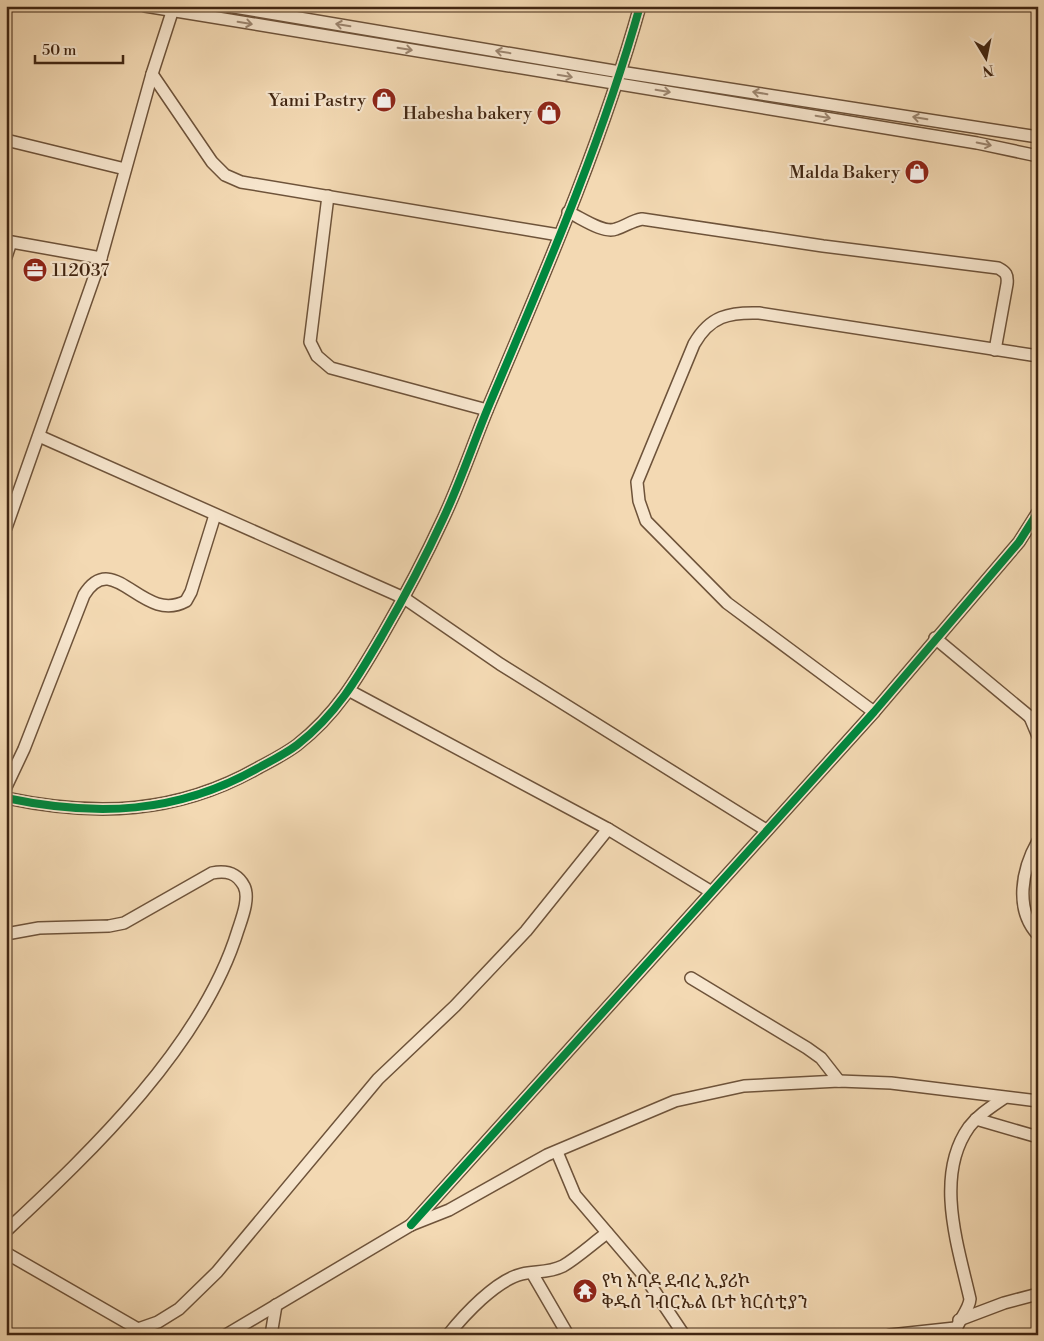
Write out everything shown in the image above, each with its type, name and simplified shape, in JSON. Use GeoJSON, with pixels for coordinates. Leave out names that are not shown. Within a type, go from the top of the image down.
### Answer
{"type":"FeatureCollection","features":[{"type":"Feature","properties":{"kind":"street"},"geometry":{"type":"LineString","coordinates":[[145,6],[174,9],[976,143],[1038,156]]}},
{"type":"Feature","properties":{"kind":"street"},"geometry":{"type":"LineString","coordinates":[[228,6],[620,72],[1038,136]]}},
{"type":"Feature","properties":{"kind":"street"},"geometry":{"type":"LineString","coordinates":[[6,798],[48,807],[97,810],[140,808],[184,800],[222,788],[281,756],[305,738],[350,691],[404,598],[444,518],[588,162],[620,72],[640,6]]}},
{"type":"Feature","properties":{"kind":"street"},"geometry":{"type":"LineString","coordinates":[[6,528],[101,258],[152,74],[174,9]]}},
{"type":"Feature","properties":{"kind":"street"},"geometry":{"type":"LineString","coordinates":[[152,74],[212,162],[224,174],[241,182],[559,236]]}},
{"type":"Feature","properties":{"kind":"street"},"geometry":{"type":"LineString","coordinates":[[6,140],[125,169]]}},
{"type":"Feature","properties":{"kind":"street"},"geometry":{"type":"LineString","coordinates":[[328,196],[310,342],[317,356],[331,368],[487,410]]}},
{"type":"Feature","properties":{"kind":"street"},"geometry":{"type":"LineString","coordinates":[[568,212],[607,230],[615,230],[630,221],[642,219],[823,246],[998,268],[1005,271],[1008,276],[995,350]]}},
{"type":"Feature","properties":{"kind":"street"},"geometry":{"type":"LineString","coordinates":[[6,257],[9,241],[101,258]]}},
{"type":"Feature","properties":{"kind":"street"},"geometry":{"type":"LineString","coordinates":[[874,712],[720,596],[646,521],[638,501],[638,482],[694,344],[702,330],[717,319],[736,312],[759,313],[1038,356]]}},
{"type":"Feature","properties":{"kind":"street"},"geometry":{"type":"LineString","coordinates":[[39,436],[404,598],[500,664],[766,830]]}},
{"type":"Feature","properties":{"kind":"street"},"geometry":{"type":"LineString","coordinates":[[411,1226],[685,922],[710,891],[874,712],[935,638],[1019,542],[1038,512]]}},
{"type":"Feature","properties":{"kind":"street"},"geometry":{"type":"LineString","coordinates":[[6,787],[24,749],[84,595],[90,586],[104,578],[113,579],[151,603],[168,607],[186,601],[191,592],[215,515]]}},
{"type":"Feature","properties":{"kind":"street"},"geometry":{"type":"LineString","coordinates":[[935,638],[1034,719],[1038,736]]}},
{"type":"Feature","properties":{"kind":"street"},"geometry":{"type":"LineString","coordinates":[[350,691],[608,829],[710,891]]}},
{"type":"Feature","properties":{"kind":"street"},"geometry":{"type":"LineString","coordinates":[[6,1253],[140,1332],[179,1309],[204,1286],[378,1078],[455,1006],[526,931],[608,829]]}},
{"type":"Feature","properties":{"kind":"street"},"geometry":{"type":"LineString","coordinates":[[1038,841],[1027,860],[1023,894],[1028,924],[1038,934]]}},
{"type":"Feature","properties":{"kind":"street"},"geometry":{"type":"LineString","coordinates":[[6,934],[39,928],[109,926],[124,923],[212,873],[223,871],[233,873],[241,880],[246,890],[241,922],[231,954],[213,992],[168,1061],[79,1163],[6,1231]]}},
{"type":"Feature","properties":{"kind":"street"},"geometry":{"type":"LineString","coordinates":[[692,978],[814,1053],[821,1058],[839,1081]]}},
{"type":"Feature","properties":{"kind":"street"},"geometry":{"type":"LineString","coordinates":[[226,1335],[411,1226],[449,1210],[556,1152],[675,1101],[716,1090],[744,1086],[839,1081],[891,1083],[1038,1101]]}},
{"type":"Feature","properties":{"kind":"street"},"geometry":{"type":"LineString","coordinates":[[956,1327],[970,1299],[954,1228],[953,1161],[968,1129],[976,1119],[1004,1098]]}},
{"type":"Feature","properties":{"kind":"street"},"geometry":{"type":"LineString","coordinates":[[976,1119],[1038,1137]]}},
{"type":"Feature","properties":{"kind":"street"},"geometry":{"type":"LineString","coordinates":[[556,1152],[575,1195],[645,1277],[684,1335]]}},
{"type":"Feature","properties":{"kind":"street"},"geometry":{"type":"LineString","coordinates":[[448,1335],[466,1312],[505,1282],[521,1274],[545,1272],[562,1266],[607,1234]]}},
{"type":"Feature","properties":{"kind":"street"},"geometry":{"type":"LineString","coordinates":[[532,1273],[568,1335]]}},
{"type":"Feature","properties":{"kind":"street"},"geometry":{"type":"LineString","coordinates":[[890,1335],[956,1327],[1004,1303],[1038,1294]]}},
{"type":"Feature","properties":{"kind":"street"},"geometry":{"type":"LineString","coordinates":[[271,1335],[276,1305]]}},
{"type":"Feature","properties":{"kind":"cycle path"},"geometry":{"type":"LineString","coordinates":[[6,798],[72,808],[104,809],[166,803],[197,795],[228,783],[288,751],[311,733],[335,708],[355,680],[391,620],[422,563],[450,505],[571,207],[608,107],[640,6]]}},
{"type":"Feature","properties":{"kind":"cycle path"},"geometry":{"type":"LineString","coordinates":[[411,1225],[874,712],[1019,542],[1038,512]]}},
{"type":"Feature","properties":{"kind":"place","name":"Yami Pastry"},"geometry":{"type":"Point","coordinates":[384,100]}},
{"type":"Feature","properties":{"kind":"place","name":"Habesha bakery"},"geometry":{"type":"Point","coordinates":[549,113]}},
{"type":"Feature","properties":{"kind":"place","name":"Malda Bakery"},"geometry":{"type":"Point","coordinates":[917,172]}},
{"type":"Feature","properties":{"kind":"place","name":"112037"},"geometry":{"type":"Point","coordinates":[35,270]}},
{"type":"Feature","properties":{"kind":"place","name":"የካ አባዶ ደብረ ኢያሪኮ ቅዱስ ገብርኤል ቤተ ክርስቲያን"},"geometry":{"type":"Point","coordinates":[585,1291]}}]}
